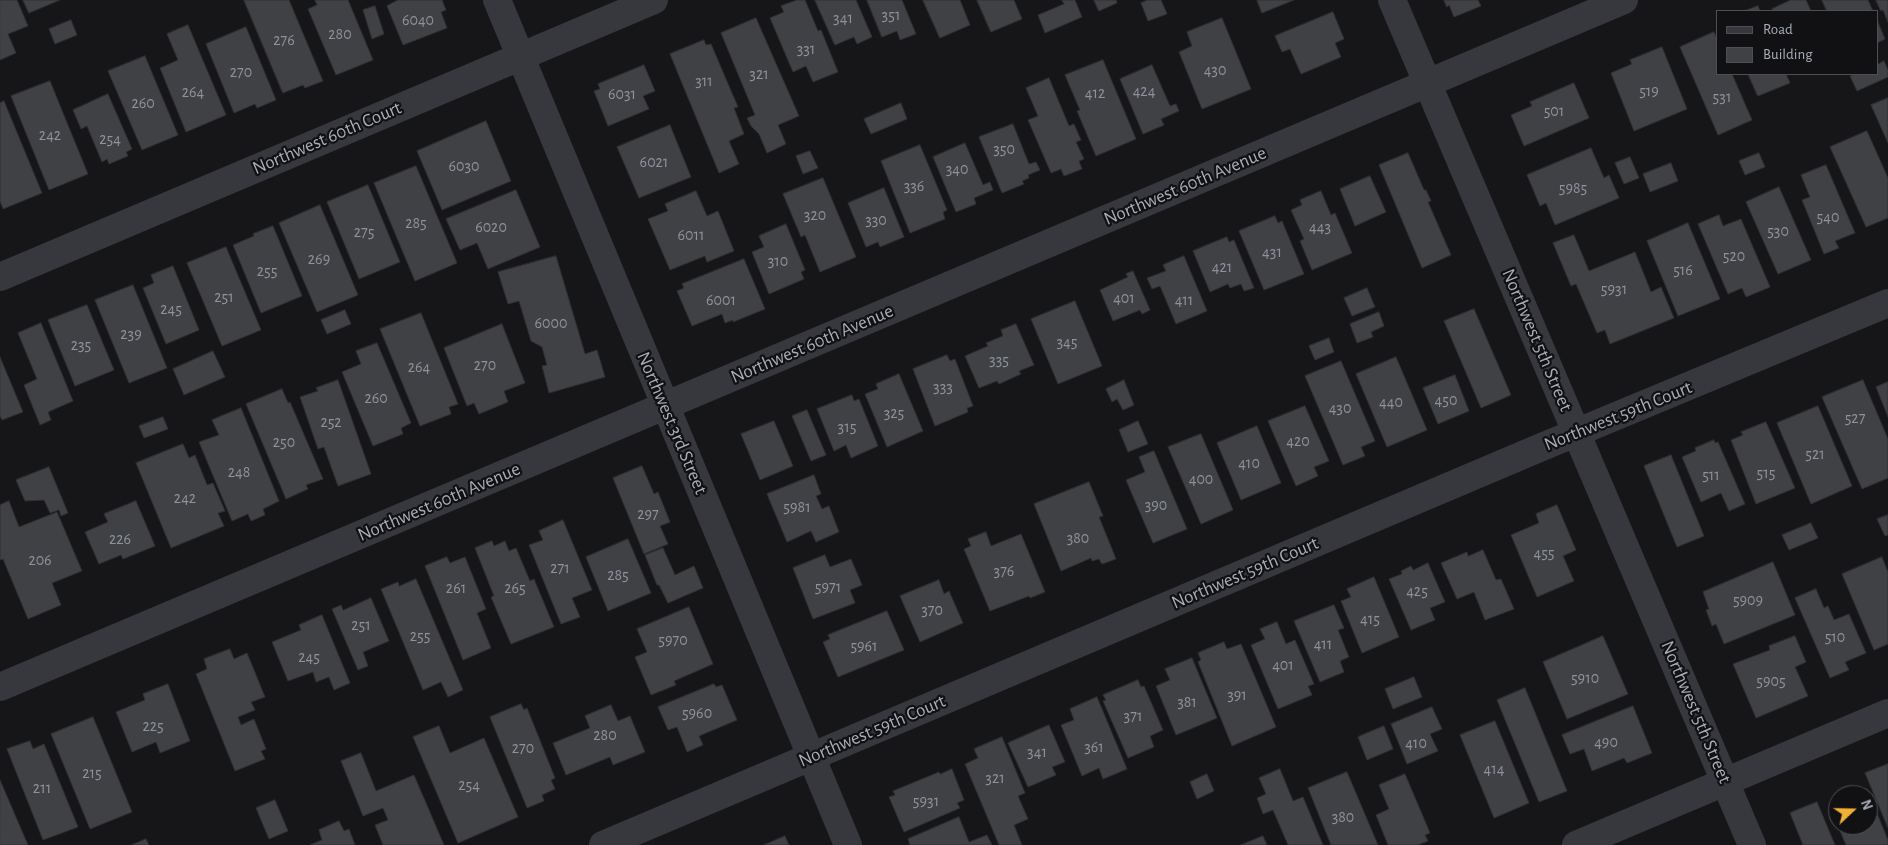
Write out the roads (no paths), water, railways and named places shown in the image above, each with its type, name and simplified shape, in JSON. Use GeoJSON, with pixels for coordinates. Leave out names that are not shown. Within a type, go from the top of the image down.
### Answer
{"type":"FeatureCollection","features":[{"type":"Feature","properties":{"kind":"street","name":"Northwest 3rd Street"},"geometry":{"type":"LineString","coordinates":[[497,0],[848,845]]}},
{"type":"Feature","properties":{"kind":"street","name":"Northwest 60th Court"},"geometry":{"type":"LineString","coordinates":[[0,277],[654,0]]}},
{"type":"Feature","properties":{"kind":"street","name":"Northwest 5th Street"},"geometry":{"type":"LineString","coordinates":[[1392,0],[1752,845]]}},
{"type":"Feature","properties":{"kind":"street","name":"Northwest 60th Avenue"},"geometry":{"type":"LineString","coordinates":[[0,687],[1624,0]]}},
{"type":"Feature","properties":{"kind":"street","name":"Northwest 59th Court"},"geometry":{"type":"LineString","coordinates":[[603,845],[1888,303]]}},
{"type":"Feature","properties":{"kind":"street"},"geometry":{"type":"LineString","coordinates":[[1576,845],[1888,713]]}}]}
